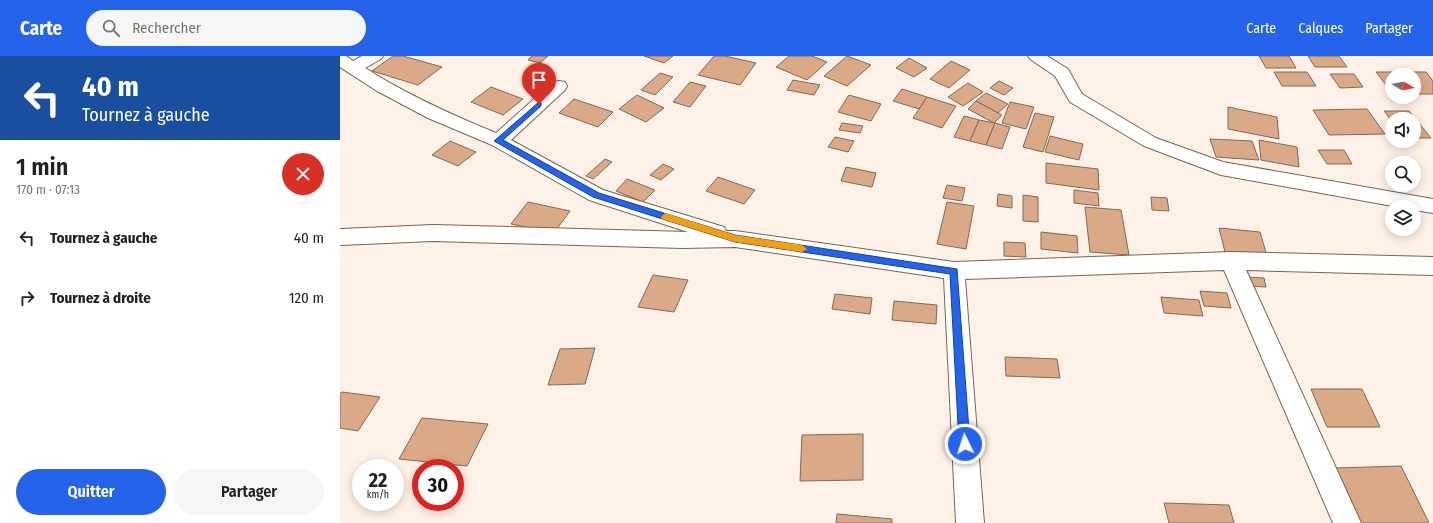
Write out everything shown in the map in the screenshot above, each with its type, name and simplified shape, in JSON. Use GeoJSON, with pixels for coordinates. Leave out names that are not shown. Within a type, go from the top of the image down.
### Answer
{"type":"FeatureCollection","features":[{"type":"Feature","properties":{"kind":"street"},"geometry":{"type":"LineString","coordinates":[[346,64],[375,56]]}},
{"type":"Feature","properties":{"kind":"street"},"geometry":{"type":"LineString","coordinates":[[1036,56],[1061,64],[1076,98],[1150,142],[1221,168],[1433,206]]}},
{"type":"Feature","properties":{"kind":"street"},"geometry":{"type":"LineString","coordinates":[[346,64],[434,114],[498,141],[596,195],[735,239],[954,271],[1231,262],[1433,266]]}},
{"type":"Feature","properties":{"kind":"street"},"geometry":{"type":"LineString","coordinates":[[498,141],[559,86]]}},
{"type":"Feature","properties":{"kind":"street"},"geometry":{"type":"LineString","coordinates":[[340,237],[433,233],[682,240],[735,239]]}},
{"type":"Feature","properties":{"kind":"street"},"geometry":{"type":"LineString","coordinates":[[1231,262],[1347,523]]}},
{"type":"Feature","properties":{"kind":"street"},"geometry":{"type":"LineString","coordinates":[[954,271],[970,523]]}},
{"type":"Feature","properties":{"kind":"building"},"geometry":{"type":"Polygon","coordinates":[[[393,56],[403,56],[442,67],[418,85],[372,71],[393,56]]]}},
{"type":"Feature","properties":{"kind":"building"},"geometry":{"type":"Polygon","coordinates":[[[532,56],[548,56],[540,63],[528,60],[532,56]]]}},
{"type":"Feature","properties":{"kind":"building"},"geometry":{"type":"Polygon","coordinates":[[[644,56],[673,56],[664,63],[644,56]]]}},
{"type":"Feature","properties":{"kind":"building"},"geometry":{"type":"Polygon","coordinates":[[[714,56],[725,56],[756,63],[740,85],[698,75],[714,56]]]}},
{"type":"Feature","properties":{"kind":"building"},"geometry":{"type":"Polygon","coordinates":[[[789,56],[812,56],[827,62],[807,80],[776,67],[789,56]]]}},
{"type":"Feature","properties":{"kind":"building"},"geometry":{"type":"Polygon","coordinates":[[[847,56],[871,65],[847,86],[824,76],[847,56]]]}},
{"type":"Feature","properties":{"kind":"building"},"geometry":{"type":"Polygon","coordinates":[[[1259,56],[1289,56],[1296,68],[1266,68],[1259,56]]]}},
{"type":"Feature","properties":{"kind":"building"},"geometry":{"type":"Polygon","coordinates":[[[1308,56],[1339,56],[1347,67],[1315,67],[1308,56]]]}},
{"type":"Feature","properties":{"kind":"building"},"geometry":{"type":"Polygon","coordinates":[[[909,58],[927,68],[914,77],[896,68],[909,58]]]}},
{"type":"Feature","properties":{"kind":"building"},"geometry":{"type":"Polygon","coordinates":[[[951,61],[970,70],[949,88],[930,79],[951,61]]]}},
{"type":"Feature","properties":{"kind":"building"},"geometry":{"type":"Polygon","coordinates":[[[1274,72],[1307,72],[1316,86],[1282,86],[1274,72]]]}},
{"type":"Feature","properties":{"kind":"building"},"geometry":{"type":"Polygon","coordinates":[[[1376,72],[1385,72],[1385,84],[1376,72]]]}},
{"type":"Feature","properties":{"kind":"building"},"geometry":{"type":"Polygon","coordinates":[[[1421,72],[1426,72],[1433,81],[1433,94],[1421,94],[1421,72]]]}},
{"type":"Feature","properties":{"kind":"building"},"geometry":{"type":"Polygon","coordinates":[[[660,73],[673,77],[655,95],[641,90],[660,73]]]}},
{"type":"Feature","properties":{"kind":"building"},"geometry":{"type":"Polygon","coordinates":[[[1330,74],[1354,74],[1363,87],[1340,88],[1330,74]]]}},
{"type":"Feature","properties":{"kind":"building"},"geometry":{"type":"Polygon","coordinates":[[[793,80],[820,85],[814,95],[787,90],[793,80]]]}},
{"type":"Feature","properties":{"kind":"building"},"geometry":{"type":"Polygon","coordinates":[[[999,81],[1013,88],[1004,95],[990,88],[999,81]]]}},
{"type":"Feature","properties":{"kind":"building"},"geometry":{"type":"Polygon","coordinates":[[[690,82],[706,86],[690,107],[673,102],[690,82]]]}},
{"type":"Feature","properties":{"kind":"building"},"geometry":{"type":"Polygon","coordinates":[[[968,83],[983,92],[963,106],[948,97],[968,83]]]}},
{"type":"Feature","properties":{"kind":"building"},"geometry":{"type":"Polygon","coordinates":[[[491,87],[523,99],[503,115],[471,102],[491,87]]]}},
{"type":"Feature","properties":{"kind":"building"},"geometry":{"type":"Polygon","coordinates":[[[902,89],[927,97],[919,109],[893,101],[902,89]]]}},
{"type":"Feature","properties":{"kind":"building"},"geometry":{"type":"Polygon","coordinates":[[[986,93],[1008,104],[998,113],[976,101],[986,93]]]}},
{"type":"Feature","properties":{"kind":"building"},"geometry":{"type":"Polygon","coordinates":[[[637,95],[664,108],[646,122],[619,109],[637,95]]]}},
{"type":"Feature","properties":{"kind":"building"},"geometry":{"type":"Polygon","coordinates":[[[849,95],[881,104],[871,121],[838,112],[849,95]]]}},
{"type":"Feature","properties":{"kind":"building"},"geometry":{"type":"Polygon","coordinates":[[[927,97],[956,106],[942,128],[913,118],[927,97]]]}},
{"type":"Feature","properties":{"kind":"building"},"geometry":{"type":"Polygon","coordinates":[[[574,99],[613,112],[598,127],[559,113],[574,99]]]}},
{"type":"Feature","properties":{"kind":"building"},"geometry":{"type":"Polygon","coordinates":[[[976,101],[1002,115],[994,123],[968,109],[976,101]]]}},
{"type":"Feature","properties":{"kind":"building"},"geometry":{"type":"Polygon","coordinates":[[[1010,102],[1034,107],[1026,129],[1002,123],[1010,102]]]}},
{"type":"Feature","properties":{"kind":"building"},"geometry":{"type":"Polygon","coordinates":[[[1228,107],[1277,117],[1279,139],[1228,129],[1228,107]]]}},
{"type":"Feature","properties":{"kind":"building"},"geometry":{"type":"Polygon","coordinates":[[[1367,109],[1385,134],[1329,135],[1313,110],[1367,109]]]}},
{"type":"Feature","properties":{"kind":"building"},"geometry":{"type":"Polygon","coordinates":[[[1384,111],[1410,112],[1385,112],[1384,111]]]}},
{"type":"Feature","properties":{"kind":"building"},"geometry":{"type":"Polygon","coordinates":[[[1035,113],[1054,117],[1043,152],[1023,147],[1035,113]]]}},
{"type":"Feature","properties":{"kind":"building"},"geometry":{"type":"Polygon","coordinates":[[[964,116],[979,120],[970,141],[954,137],[964,116]]]}},
{"type":"Feature","properties":{"kind":"building"},"geometry":{"type":"Polygon","coordinates":[[[979,120],[995,123],[986,145],[970,141],[979,120]]]}},
{"type":"Feature","properties":{"kind":"building"},"geometry":{"type":"Polygon","coordinates":[[[842,123],[863,126],[860,133],[839,130],[842,123]]]}},
{"type":"Feature","properties":{"kind":"building"},"geometry":{"type":"Polygon","coordinates":[[[995,123],[1010,127],[1002,149],[986,145],[995,123]]]}},
{"type":"Feature","properties":{"kind":"building"},"geometry":{"type":"Polygon","coordinates":[[[1421,126],[1431,138],[1421,138],[1421,126]]]}},
{"type":"Feature","properties":{"kind":"building"},"geometry":{"type":"Polygon","coordinates":[[[1050,136],[1083,144],[1079,160],[1045,152],[1050,136]]]}},
{"type":"Feature","properties":{"kind":"building"},"geometry":{"type":"Polygon","coordinates":[[[835,137],[854,141],[848,152],[828,147],[835,137]]]}},
{"type":"Feature","properties":{"kind":"building"},"geometry":{"type":"Polygon","coordinates":[[[1210,139],[1252,141],[1259,160],[1216,157],[1210,139]]]}},
{"type":"Feature","properties":{"kind":"building"},"geometry":{"type":"Polygon","coordinates":[[[1259,140],[1297,147],[1299,167],[1261,160],[1259,140]]]}},
{"type":"Feature","properties":{"kind":"building"},"geometry":{"type":"Polygon","coordinates":[[[450,141],[476,152],[458,166],[432,155],[450,141]]]}},
{"type":"Feature","properties":{"kind":"building"},"geometry":{"type":"Polygon","coordinates":[[[1318,150],[1344,150],[1352,164],[1327,164],[1318,150]]]}},
{"type":"Feature","properties":{"kind":"building"},"geometry":{"type":"Polygon","coordinates":[[[605,159],[612,162],[593,179],[586,176],[605,159]]]}},
{"type":"Feature","properties":{"kind":"building"},"geometry":{"type":"Polygon","coordinates":[[[1046,163],[1098,169],[1099,190],[1046,183],[1046,163]]]}},
{"type":"Feature","properties":{"kind":"building"},"geometry":{"type":"Polygon","coordinates":[[[663,164],[674,169],[661,180],[650,175],[663,164]]]}},
{"type":"Feature","properties":{"kind":"building"},"geometry":{"type":"Polygon","coordinates":[[[846,167],[876,173],[872,187],[841,181],[846,167]]]}},
{"type":"Feature","properties":{"kind":"building"},"geometry":{"type":"Polygon","coordinates":[[[718,177],[755,190],[744,204],[706,191],[718,177]]]}},
{"type":"Feature","properties":{"kind":"building"},"geometry":{"type":"Polygon","coordinates":[[[627,179],[655,190],[643,202],[616,191],[627,179]]]}},
{"type":"Feature","properties":{"kind":"building"},"geometry":{"type":"Polygon","coordinates":[[[947,185],[965,188],[962,201],[943,198],[947,185]]]}},
{"type":"Feature","properties":{"kind":"building"},"geometry":{"type":"Polygon","coordinates":[[[1074,190],[1098,193],[1099,206],[1074,203],[1074,190]]]}},
{"type":"Feature","properties":{"kind":"building"},"geometry":{"type":"Polygon","coordinates":[[[998,194],[1012,196],[1012,208],[997,206],[998,194]]]}},
{"type":"Feature","properties":{"kind":"building"},"geometry":{"type":"Polygon","coordinates":[[[1023,195],[1038,197],[1038,222],[1023,221],[1023,195]]]}},
{"type":"Feature","properties":{"kind":"building"},"geometry":{"type":"Polygon","coordinates":[[[1151,197],[1167,198],[1169,211],[1152,210],[1151,197]]]}},
{"type":"Feature","properties":{"kind":"building"},"geometry":{"type":"Polygon","coordinates":[[[528,202],[570,211],[554,233],[511,224],[528,202]]]}},
{"type":"Feature","properties":{"kind":"building"},"geometry":{"type":"Polygon","coordinates":[[[947,202],[974,206],[966,249],[937,244],[947,202]]]}},
{"type":"Feature","properties":{"kind":"building"},"geometry":{"type":"Polygon","coordinates":[[[1085,207],[1121,210],[1129,255],[1090,252],[1085,207]]]}},
{"type":"Feature","properties":{"kind":"building"},"geometry":{"type":"Polygon","coordinates":[[[1219,228],[1260,232],[1267,256],[1225,252],[1219,228]]]}},
{"type":"Feature","properties":{"kind":"building"},"geometry":{"type":"Polygon","coordinates":[[[1041,232],[1077,236],[1078,253],[1041,249],[1041,232]]]}},
{"type":"Feature","properties":{"kind":"building"},"geometry":{"type":"Polygon","coordinates":[[[1004,242],[1025,243],[1026,257],[1004,256],[1004,242]]]}},
{"type":"Feature","properties":{"kind":"building"},"geometry":{"type":"Polygon","coordinates":[[[653,275],[688,280],[674,312],[638,307],[653,275]]]}},
{"type":"Feature","properties":{"kind":"building"},"geometry":{"type":"Polygon","coordinates":[[[1247,277],[1264,278],[1266,287],[1249,286],[1247,277]]]}},
{"type":"Feature","properties":{"kind":"building"},"geometry":{"type":"Polygon","coordinates":[[[1200,291],[1227,293],[1231,308],[1204,306],[1200,291]]]}},
{"type":"Feature","properties":{"kind":"building"},"geometry":{"type":"Polygon","coordinates":[[[835,294],[872,298],[870,314],[832,309],[835,294]]]}},
{"type":"Feature","properties":{"kind":"building"},"geometry":{"type":"Polygon","coordinates":[[[1161,297],[1199,300],[1203,316],[1164,313],[1161,297]]]}},
{"type":"Feature","properties":{"kind":"building"},"geometry":{"type":"Polygon","coordinates":[[[894,301],[937,305],[936,324],[892,320],[894,301]]]}},
{"type":"Feature","properties":{"kind":"building"},"geometry":{"type":"Polygon","coordinates":[[[595,348],[585,384],[548,385],[560,349],[595,348]]]}},
{"type":"Feature","properties":{"kind":"building"},"geometry":{"type":"Polygon","coordinates":[[[1005,357],[1057,359],[1060,378],[1006,376],[1005,357]]]}},
{"type":"Feature","properties":{"kind":"building"},"geometry":{"type":"Polygon","coordinates":[[[1311,389],[1362,389],[1380,427],[1327,427],[1311,389]]]}},
{"type":"Feature","properties":{"kind":"building"},"geometry":{"type":"Polygon","coordinates":[[[342,392],[380,397],[358,431],[340,428],[340,394],[342,392]]]}},
{"type":"Feature","properties":{"kind":"building"},"geometry":{"type":"Polygon","coordinates":[[[422,418],[488,424],[467,466],[464,466],[464,459],[412,459],[412,460],[399,459],[422,418]]]}},
{"type":"Feature","properties":{"kind":"building"},"geometry":{"type":"Polygon","coordinates":[[[863,434],[863,480],[800,481],[802,435],[863,434]]]}},
{"type":"Feature","properties":{"kind":"building"},"geometry":{"type":"Polygon","coordinates":[[[1401,466],[1429,523],[1360,523],[1336,468],[1401,466]]]}},
{"type":"Feature","properties":{"kind":"building"},"geometry":{"type":"Polygon","coordinates":[[[1164,503],[1229,505],[1234,523],[1169,523],[1164,503]]]}},
{"type":"Feature","properties":{"kind":"building"},"geometry":{"type":"Polygon","coordinates":[[[837,514],[892,519],[892,523],[836,523],[837,514]]]}},
{"type":"Feature","properties":{"kind":"slow traffic"},"geometry":{"type":"LineString","coordinates":[[665,217],[735,239],[802,249]]}},
{"type":"Feature","properties":{"kind":"route"},"geometry":{"type":"LineString","coordinates":[[539,104],[498,141],[596,195],[735,239],[954,271],[965,444]]}}]}
